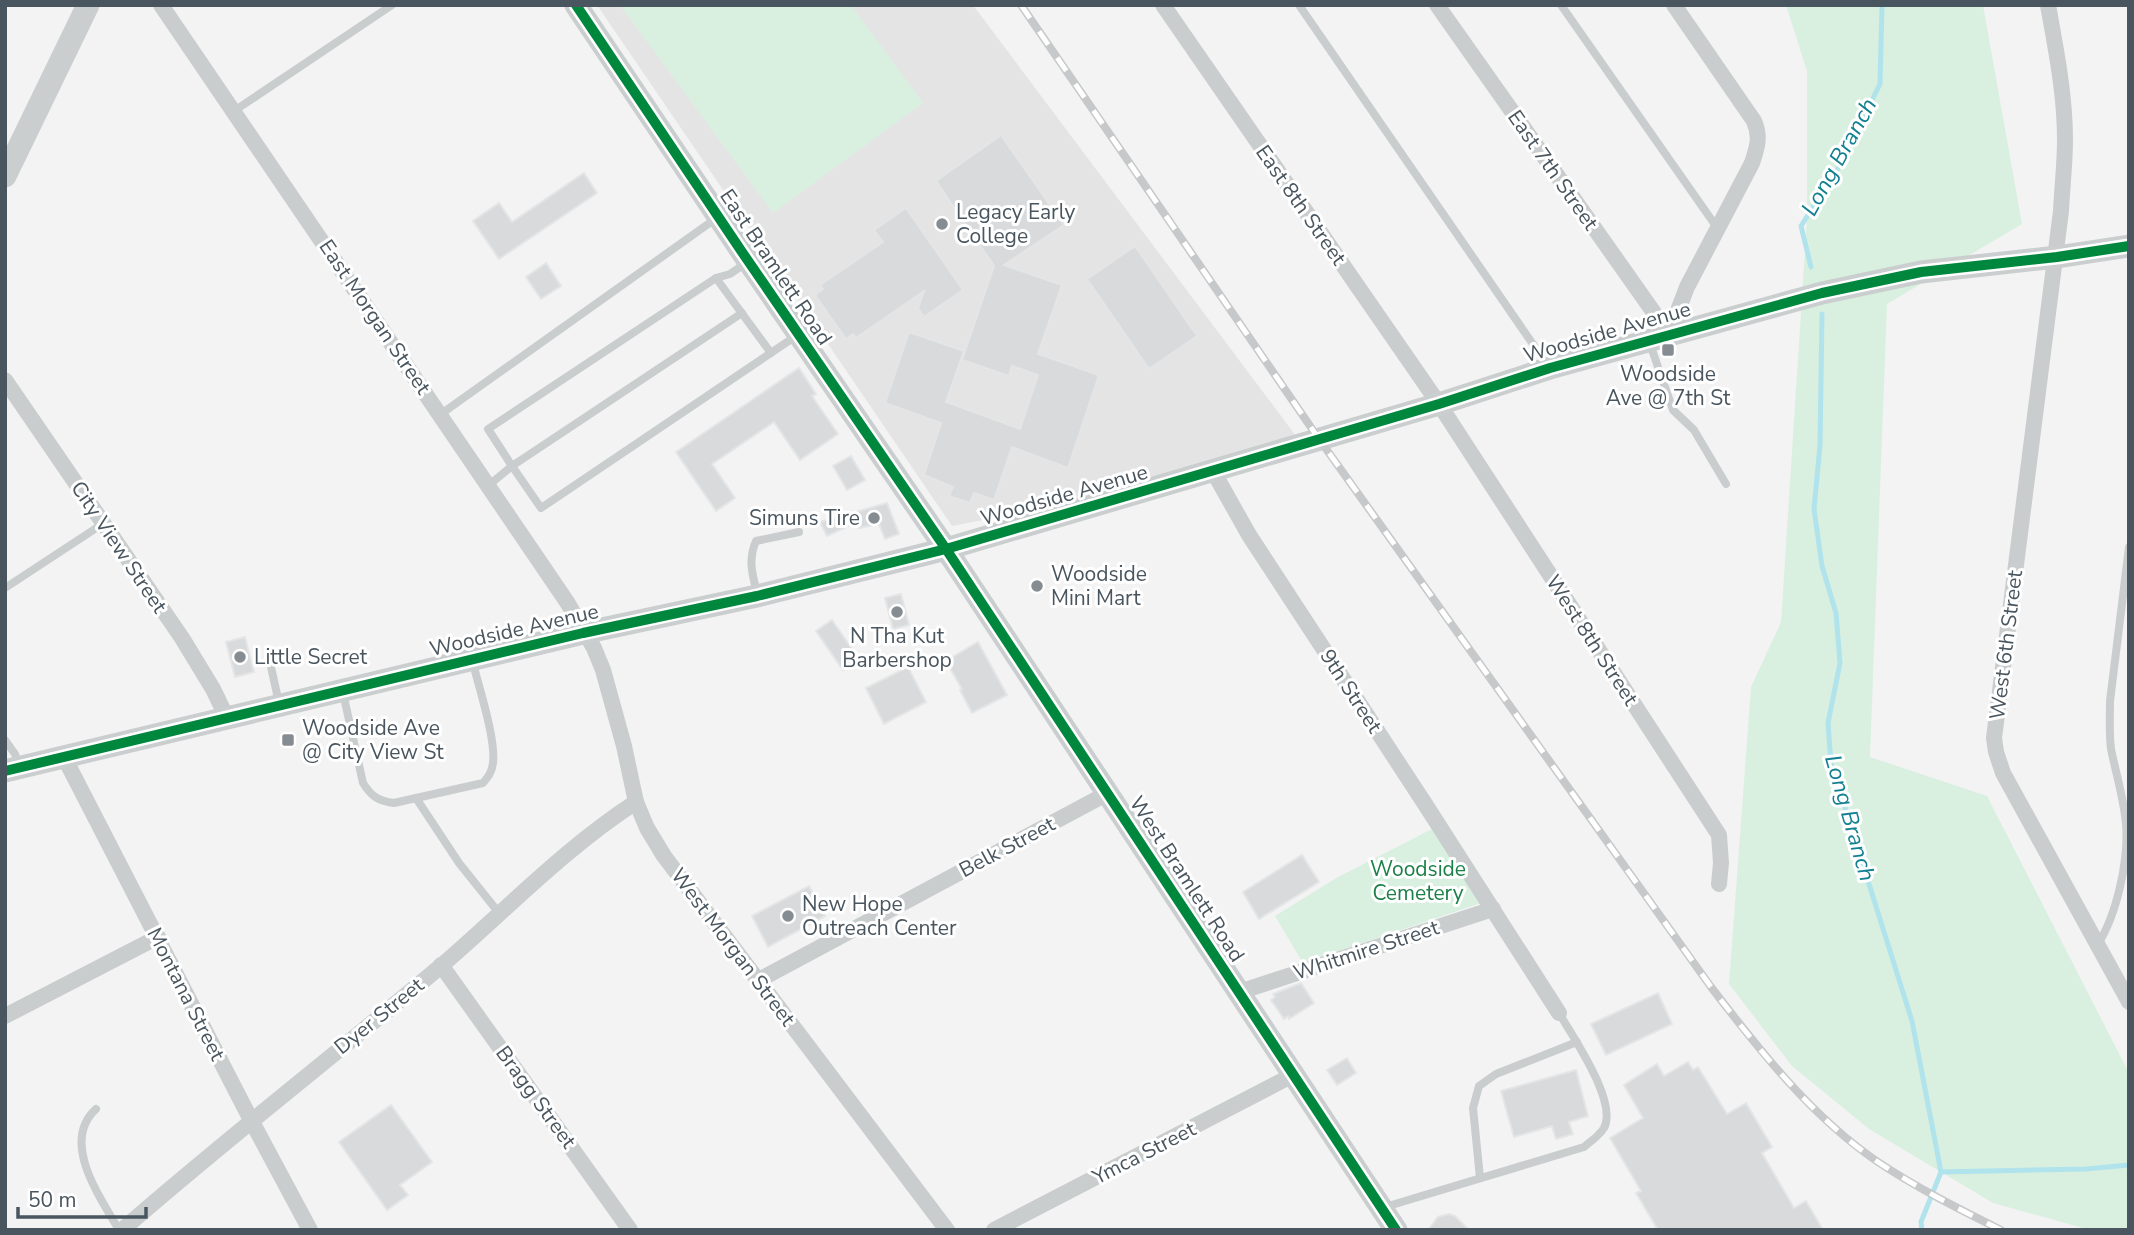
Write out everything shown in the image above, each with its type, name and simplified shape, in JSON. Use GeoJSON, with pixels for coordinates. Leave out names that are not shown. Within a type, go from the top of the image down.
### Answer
{"type":"FeatureCollection","features":[{"type":"Feature","properties":{"kind":"street"},"geometry":{"type":"LineString","coordinates":[[5,176],[88,5]]}},
{"type":"Feature","properties":{"kind":"street","name":"East Morgan Street"},"geometry":{"type":"LineString","coordinates":[[161,5],[551,576],[583,633]]}},
{"type":"Feature","properties":{"kind":"street","name":"East Bramlett Road"},"geometry":{"type":"LineString","coordinates":[[576,5],[946,549]]}},
{"type":"Feature","properties":{"kind":"street","name":"East 8th Street"},"geometry":{"type":"LineString","coordinates":[[1163,5],[1439,404]]}},
{"type":"Feature","properties":{"kind":"street","name":"East 7th Street"},"geometry":{"type":"LineString","coordinates":[[1437,5],[1659,337]]}},
{"type":"Feature","properties":{"kind":"street"},"geometry":{"type":"LineString","coordinates":[[1659,337],[1718,229],[1752,163],[1758,145],[1758,130],[1674,5]]}},
{"type":"Feature","properties":{"kind":"street","name":"West 6th Street"},"geometry":{"type":"LineString","coordinates":[[2048,5],[2064,107],[2065,142],[2057,257],[1994,738],[2003,773],[2129,1002]]}},
{"type":"Feature","properties":{"kind":"street","name":"Woodside Avenue"},"geometry":{"type":"LineString","coordinates":[[13,769],[583,633],[757,596],[946,549],[1439,404],[1550,368],[1822,293],[1921,272],[2129,246]]}},
{"type":"Feature","properties":{"kind":"street","name":"City View Street"},"geometry":{"type":"LineString","coordinates":[[5,380],[182,638],[227,718]]}},
{"type":"Feature","properties":{"kind":"street","name":"West 8th Street"},"geometry":{"type":"LineString","coordinates":[[1439,404],[1719,835],[1719,884]]}},
{"type":"Feature","properties":{"kind":"street","name":"9th Street"},"geometry":{"type":"LineString","coordinates":[[1213,471],[1249,535],[1559,1013]]}},
{"type":"Feature","properties":{"kind":"street","name":"West Bramlett Road"},"geometry":{"type":"LineString","coordinates":[[946,549],[1396,1230]]}},
{"type":"Feature","properties":{"kind":"street","name":"West Morgan Street"},"geometry":{"type":"LineString","coordinates":[[583,633],[594,648],[603,670],[636,802],[647,828],[664,856],[947,1230]]}},
{"type":"Feature","properties":{"kind":"street","name":"Montana Street"},"geometry":{"type":"LineString","coordinates":[[64,757],[310,1230]]}},
{"type":"Feature","properties":{"kind":"street","name":"Belk Street"},"geometry":{"type":"LineString","coordinates":[[758,980],[1108,793]]}},
{"type":"Feature","properties":{"kind":"street","name":"Dyer Street"},"geometry":{"type":"LineString","coordinates":[[121,1230],[441,965],[585,840],[636,802]]}},
{"type":"Feature","properties":{"kind":"street","name":"Whitmire Street"},"geometry":{"type":"LineString","coordinates":[[1239,992],[1493,909]]}},
{"type":"Feature","properties":{"kind":"street"},"geometry":{"type":"LineString","coordinates":[[5,1016],[158,937]]}},
{"type":"Feature","properties":{"kind":"street","name":"Bragg Street"},"geometry":{"type":"LineString","coordinates":[[441,965],[630,1230]]}},
{"type":"Feature","properties":{"kind":"street","name":"Ymca Street"},"geometry":{"type":"LineString","coordinates":[[993,1230],[1293,1075]]}},
{"type":"Feature","properties":{"kind":"lane"},"geometry":{"type":"LineString","coordinates":[[234,111],[392,5]]}},
{"type":"Feature","properties":{"kind":"lane"},"geometry":{"type":"LineString","coordinates":[[1299,5],[1550,368]]}},
{"type":"Feature","properties":{"kind":"lane"},"geometry":{"type":"LineString","coordinates":[[1561,5],[1718,229]]}},
{"type":"Feature","properties":{"kind":"lane"},"geometry":{"type":"LineString","coordinates":[[441,414],[718,217]]}},
{"type":"Feature","properties":{"kind":"lane"},"geometry":{"type":"LineString","coordinates":[[748,261],[730,274],[716,278],[488,429],[512,466],[541,508],[798,334]]}},
{"type":"Feature","properties":{"kind":"lane"},"geometry":{"type":"LineString","coordinates":[[716,278],[771,353]]}},
{"type":"Feature","properties":{"kind":"lane"},"geometry":{"type":"LineString","coordinates":[[489,485],[512,466],[742,313]]}},
{"type":"Feature","properties":{"kind":"lane"},"geometry":{"type":"LineString","coordinates":[[1659,337],[1673,410],[1694,430],[1726,484]]}},
{"type":"Feature","properties":{"kind":"lane"},"geometry":{"type":"LineString","coordinates":[[5,588],[104,523]]}},
{"type":"Feature","properties":{"kind":"lane"},"geometry":{"type":"LineString","coordinates":[[757,596],[751,569],[751,553],[756,541],[799,531]]}},
{"type":"Feature","properties":{"kind":"lane"},"geometry":{"type":"LineString","coordinates":[[2098,944],[2109,926],[2126,849],[2126,820],[2109,725],[2129,547]]}},
{"type":"Feature","properties":{"kind":"lane"},"geometry":{"type":"LineString","coordinates":[[270,657],[279,705]]}},
{"type":"Feature","properties":{"kind":"lane"},"geometry":{"type":"LineString","coordinates":[[343,690],[363,783],[370,794],[380,801],[394,803],[483,783],[489,776],[493,762],[472,659]]}},
{"type":"Feature","properties":{"kind":"lane"},"geometry":{"type":"LineString","coordinates":[[5,740],[15,754],[13,769]]}},
{"type":"Feature","properties":{"kind":"lane"},"geometry":{"type":"LineString","coordinates":[[416,798],[459,863],[499,913]]}},
{"type":"Feature","properties":{"kind":"lane"},"geometry":{"type":"LineString","coordinates":[[1382,1208],[1584,1147],[1604,1127],[1608,1114],[1606,1101],[1577,1042],[1559,1013]]}},
{"type":"Feature","properties":{"kind":"lane"},"geometry":{"type":"LineString","coordinates":[[1480,1178],[1474,1108],[1479,1086],[1496,1074],[1577,1042]]}},
{"type":"Feature","properties":{"kind":"lane"},"geometry":{"type":"LineString","coordinates":[[96,1109],[83,1128],[85,1161],[93,1183],[121,1230]]}},
{"type":"Feature","properties":{"kind":"shaded area","name":"Legacy Early College"},"geometry":{"type":"Polygon","coordinates":[[[597,5],[973,5],[1302,444],[1153,487],[952,526],[597,5]]]}},
{"type":"Feature","properties":{"kind":"green space"},"geometry":{"type":"Polygon","coordinates":[[[620,5],[851,5],[923,103],[773,213],[620,5]]]}},
{"type":"Feature","properties":{"kind":"green space"},"geometry":{"type":"Polygon","coordinates":[[[1786,5],[1983,5],[2022,224],[1887,304],[1870,757],[1987,796],[2129,1073],[2129,1230],[2090,1230],[1993,1203],[1869,1129],[1792,1066],[1729,984],[1751,687],[1781,622],[1807,219],[1807,71],[1786,5]]]}},
{"type":"Feature","properties":{"kind":"green space","name":"Woodside Cemetery"},"geometry":{"type":"Polygon","coordinates":[[[1434,828],[1481,903],[1303,963],[1275,916],[1338,877],[1434,828]]]}},
{"type":"Feature","properties":{"kind":"building"},"geometry":{"type":"Polygon","coordinates":[[[1001,135],[1064,225],[1004,265],[1062,285],[1038,354],[1099,375],[1068,468],[1012,447],[994,500],[974,493],[970,503],[949,496],[953,487],[924,475],[941,423],[885,403],[909,332],[964,351],[946,402],[1020,429],[1038,375],[1012,366],[1009,376],[962,360],[994,266],[936,181],[1001,135]]]}},
{"type":"Feature","properties":{"kind":"building"},"geometry":{"type":"Polygon","coordinates":[[[584,173],[597,193],[499,259],[473,221],[499,203],[512,222],[584,173]]]}},
{"type":"Feature","properties":{"kind":"building"},"geometry":{"type":"Polygon","coordinates":[[[906,208],[963,290],[924,317],[918,308],[924,291],[856,338],[853,334],[846,339],[815,295],[823,289],[820,285],[883,242],[874,230],[906,208]]]}},
{"type":"Feature","properties":{"kind":"building"},"geometry":{"type":"Polygon","coordinates":[[[1135,246],[1197,336],[1149,369],[1087,279],[1135,246]]]}},
{"type":"Feature","properties":{"kind":"building"},"geometry":{"type":"Polygon","coordinates":[[[546,263],[561,286],[541,299],[526,277],[546,263]]]}},
{"type":"Feature","properties":{"kind":"building"},"geometry":{"type":"Polygon","coordinates":[[[799,368],[816,394],[812,396],[838,434],[800,460],[774,422],[712,464],[735,498],[716,511],[676,452],[799,368]]]}},
{"type":"Feature","properties":{"kind":"building"},"geometry":{"type":"Polygon","coordinates":[[[851,456],[865,480],[847,490],[833,466],[851,456]]]}},
{"type":"Feature","properties":{"kind":"building","name":"Simuns Tire"},"geometry":{"type":"Polygon","coordinates":[[[887,503],[899,534],[885,539],[879,524],[859,528],[857,522],[827,536],[820,522],[887,503]]]}},
{"type":"Feature","properties":{"kind":"building","name":"N Tha Kut Barbershop"},"geometry":{"type":"Polygon","coordinates":[[[901,594],[909,625],[893,629],[885,598],[901,594]]]}},
{"type":"Feature","properties":{"kind":"building"},"geometry":{"type":"Polygon","coordinates":[[[832,620],[859,659],[843,670],[816,631],[832,620]]]}},
{"type":"Feature","properties":{"kind":"building","name":"Little Secret"},"geometry":{"type":"Polygon","coordinates":[[[245,637],[254,672],[235,677],[226,642],[245,637]]]}},
{"type":"Feature","properties":{"kind":"building"},"geometry":{"type":"Polygon","coordinates":[[[978,642],[1007,695],[972,713],[946,661],[978,642]]]}},
{"type":"Feature","properties":{"kind":"building"},"geometry":{"type":"Polygon","coordinates":[[[908,667],[926,702],[884,724],[866,688],[908,667]]]}},
{"type":"Feature","properties":{"kind":"building"},"geometry":{"type":"Polygon","coordinates":[[[1302,855],[1319,882],[1259,919],[1243,892],[1302,855]]]}},
{"type":"Feature","properties":{"kind":"building","name":"New Hope Outreach Center"},"geometry":{"type":"Polygon","coordinates":[[[809,886],[825,916],[768,947],[752,916],[809,886]]]}},
{"type":"Feature","properties":{"kind":"building"},"geometry":{"type":"Polygon","coordinates":[[[1301,983],[1314,1003],[1289,1019],[1288,1016],[1284,1019],[1271,1000],[1275,997],[1273,994],[1301,983]]]}},
{"type":"Feature","properties":{"kind":"building"},"geometry":{"type":"Polygon","coordinates":[[[1658,993],[1672,1024],[1606,1055],[1591,1024],[1658,993]]]}},
{"type":"Feature","properties":{"kind":"building"},"geometry":{"type":"Polygon","coordinates":[[[1347,1058],[1356,1073],[1337,1085],[1327,1070],[1347,1058]]]}},
{"type":"Feature","properties":{"kind":"building"},"geometry":{"type":"Polygon","coordinates":[[[1688,1062],[1693,1070],[1698,1067],[1727,1114],[1746,1103],[1772,1147],[1762,1153],[1794,1208],[1806,1201],[1823,1230],[1658,1230],[1636,1193],[1641,1191],[1610,1138],[1643,1118],[1624,1085],[1657,1064],[1664,1076],[1688,1062]]]}},
{"type":"Feature","properties":{"kind":"building"},"geometry":{"type":"Polygon","coordinates":[[[1576,1070],[1588,1116],[1569,1122],[1573,1134],[1556,1139],[1552,1126],[1514,1137],[1501,1091],[1576,1070]]]}},
{"type":"Feature","properties":{"kind":"building"},"geometry":{"type":"Polygon","coordinates":[[[391,1105],[432,1162],[400,1185],[408,1195],[387,1210],[339,1142],[391,1105]]]}},
{"type":"Feature","properties":{"kind":"building"},"geometry":{"type":"Polygon","coordinates":[[[1449,1214],[1455,1216],[1469,1230],[1428,1230],[1438,1217],[1449,1214]]]}},
{"type":"Feature","properties":{"kind":"waterway","name":"Long Branch"},"geometry":{"type":"LineString","coordinates":[[1811,267],[1801,226],[1840,165],[1880,84],[1882,5]]}},
{"type":"Feature","properties":{"kind":"waterway","name":"Long Branch"},"geometry":{"type":"LineString","coordinates":[[1822,314],[1820,445],[1814,509],[1822,566],[1836,613],[1840,663],[1828,723],[1831,763],[1912,1021],[1941,1172],[1921,1222],[1922,1230]]}},
{"type":"Feature","properties":{"kind":"waterway"},"geometry":{"type":"LineString","coordinates":[[1941,1172],[2086,1169],[2129,1165]]}},
{"type":"Feature","properties":{"kind":"railway"},"geometry":{"type":"LineString","coordinates":[[1021,5],[1319,439],[1748,1035],[1809,1104],[1854,1144],[1908,1181],[2001,1230]]}},
{"type":"Feature","properties":{"kind":"cycle path"},"geometry":{"type":"LineString","coordinates":[[576,5],[946,549],[1396,1230]]}},
{"type":"Feature","properties":{"kind":"cycle path"},"geometry":{"type":"LineString","coordinates":[[5,771],[583,633],[757,596],[946,549],[1439,404],[1550,368],[1822,293],[1921,272],[2129,246]]}},
{"type":"Feature","properties":{"kind":"place","name":"Legacy Early College"},"geometry":{"type":"Point","coordinates":[942,224]}},
{"type":"Feature","properties":{"kind":"place","name":"Woodside Ave @ 7th St"},"geometry":{"type":"Point","coordinates":[1668,350]}},
{"type":"Feature","properties":{"kind":"place","name":"Simuns Tire"},"geometry":{"type":"Point","coordinates":[874,518]}},
{"type":"Feature","properties":{"kind":"place","name":"Woodside Mini Mart"},"geometry":{"type":"Point","coordinates":[1037,586]}},
{"type":"Feature","properties":{"kind":"place","name":"N Tha Kut Barbershop"},"geometry":{"type":"Point","coordinates":[897,612]}},
{"type":"Feature","properties":{"kind":"place","name":"Little Secret"},"geometry":{"type":"Point","coordinates":[240,657]}},
{"type":"Feature","properties":{"kind":"place","name":"Woodside Ave @ City View St"},"geometry":{"type":"Point","coordinates":[288,740]}},
{"type":"Feature","properties":{"kind":"place","name":"New Hope Outreach Center"},"geometry":{"type":"Point","coordinates":[788,916]}}]}
